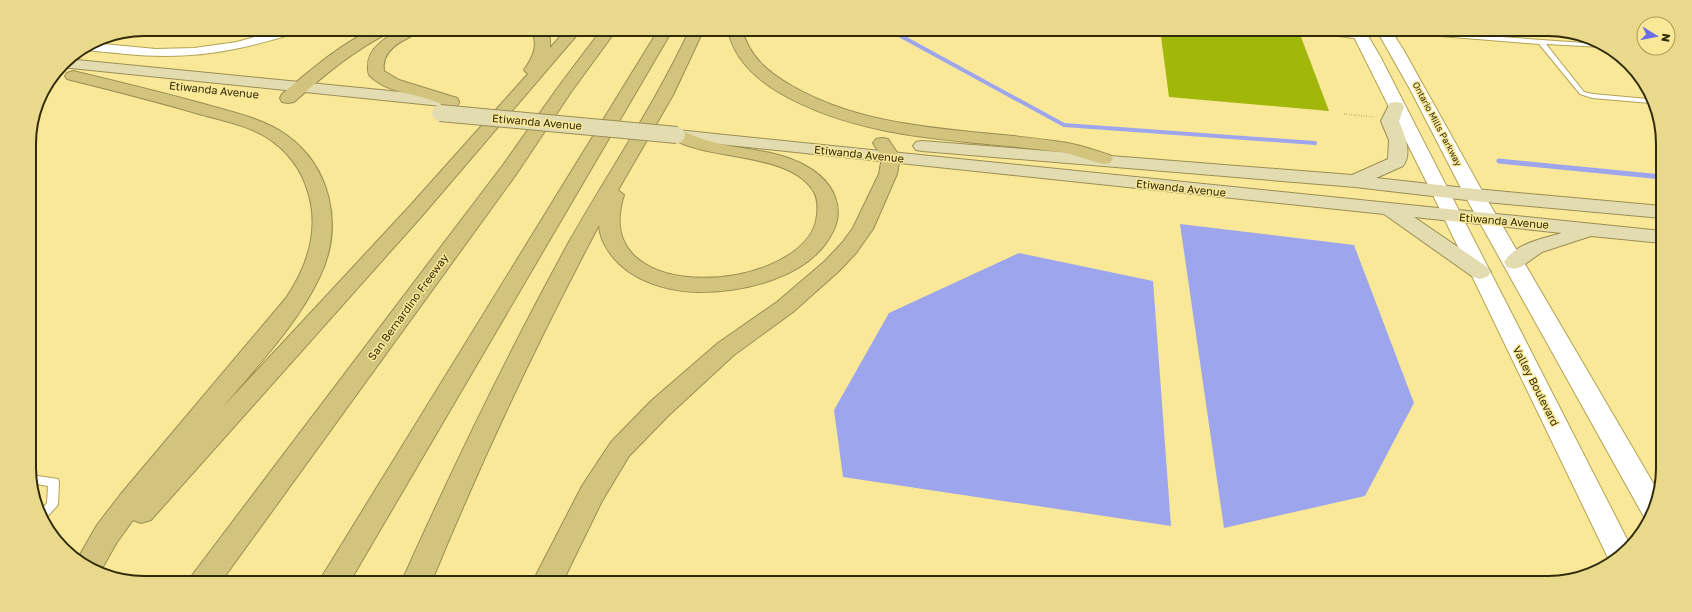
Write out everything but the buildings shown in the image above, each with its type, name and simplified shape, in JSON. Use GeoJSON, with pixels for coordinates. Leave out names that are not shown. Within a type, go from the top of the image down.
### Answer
{"type":"FeatureCollection","features":[{"type":"Feature","properties":{"kind":"highway"},"geometry":{"type":"LineString","coordinates":[[294,92],[344,52],[370,36]]}},
{"type":"Feature","properties":{"kind":"highway"},"geometry":{"type":"LineString","coordinates":[[403,36],[383,47],[377,57],[376,73],[390,82],[438,95],[445,108]]}},
{"type":"Feature","properties":{"kind":"highway"},"geometry":{"type":"LineString","coordinates":[[511,104],[512,96],[537,64],[543,49],[542,36]]}},
{"type":"Feature","properties":{"kind":"highway"},"geometry":{"type":"LineString","coordinates":[[93,563],[318,320],[511,104],[569,36]]}},
{"type":"Feature","properties":{"kind":"highway","name":"San Bernardino Freeway"},"geometry":{"type":"LineString","coordinates":[[208,576],[500,182],[565,89],[605,36]]}},
{"type":"Feature","properties":{"kind":"highway"},"geometry":{"type":"LineString","coordinates":[[337,576],[662,36]]}},
{"type":"Feature","properties":{"kind":"highway"},"geometry":{"type":"LineString","coordinates":[[419,576],[483,431],[524,349],[603,200],[670,86],[694,36]]}},
{"type":"Feature","properties":{"kind":"highway"},"geometry":{"type":"LineString","coordinates":[[737,36],[740,47],[750,61],[765,76],[797,96],[827,109],[875,123],[927,132],[1072,149],[1104,159]]}},
{"type":"Feature","properties":{"kind":"highway"},"geometry":{"type":"LineString","coordinates":[[68,69],[240,119],[260,127],[282,141],[306,164],[316,181],[321,203],[321,244],[314,266],[301,290],[262,343],[113,525],[92,563]]}},
{"type":"Feature","properties":{"kind":"highway"},"geometry":{"type":"LineString","coordinates":[[626,162],[611,202],[607,222],[610,239],[621,255],[636,269],[674,282],[698,285],[721,284],[750,279],[785,267],[802,256],[816,243],[827,222],[828,210],[823,191],[814,180],[796,169],[777,161],[752,154],[702,144],[680,129]]}},
{"type":"Feature","properties":{"kind":"highway"},"geometry":{"type":"LineString","coordinates":[[551,576],[592,494],[620,450],[660,408],[726,349],[784,307],[832,266],[849,248],[862,229],[888,174],[887,150]]}},
{"type":"Feature","properties":{"kind":"main road"},"geometry":{"type":"LineString","coordinates":[[1361,36],[1452,216]]}},
{"type":"Feature","properties":{"kind":"main road"},"geometry":{"type":"LineString","coordinates":[[1366,36],[1381,43],[1402,78],[1418,87]]}},
{"type":"Feature","properties":{"kind":"main road","name":"Ontario Mills Parkway"},"geometry":{"type":"LineString","coordinates":[[1387,36],[1418,87],[1489,220]]}},
{"type":"Feature","properties":{"kind":"main road","name":"Etiwanda Avenue"},"geometry":{"type":"LineString","coordinates":[[68,69],[445,108],[680,129],[887,150],[1387,209],[1656,236]]}},
{"type":"Feature","properties":{"kind":"main road"},"geometry":{"type":"LineString","coordinates":[[1355,180],[1397,162],[1398,140],[1390,121],[1396,107]]}},
{"type":"Feature","properties":{"kind":"main road","name":"Etiwanda Avenue"},"geometry":{"type":"LineString","coordinates":[[887,150],[1104,159],[1355,180],[1475,195],[1656,211]]}},
{"type":"Feature","properties":{"kind":"main road"},"geometry":{"type":"LineString","coordinates":[[1387,209],[1427,234],[1480,272]]}},
{"type":"Feature","properties":{"kind":"main road","name":"Valley Boulevard"},"geometry":{"type":"LineString","coordinates":[[1452,216],[1618,550]]}},
{"type":"Feature","properties":{"kind":"main road"},"geometry":{"type":"LineString","coordinates":[[1489,220],[1650,502]]}},
{"type":"Feature","properties":{"kind":"main road"},"geometry":{"type":"LineString","coordinates":[[1514,262],[1535,247],[1596,230]]}},
{"type":"Feature","properties":{"kind":"street"},"geometry":{"type":"LineString","coordinates":[[97,47],[166,53],[202,51],[251,42],[271,36]]}},
{"type":"Feature","properties":{"kind":"lane"},"geometry":{"type":"LineString","coordinates":[[1458,36],[1592,45]]}},
{"type":"Feature","properties":{"kind":"lane"},"geometry":{"type":"LineString","coordinates":[[1541,42],[1582,93],[1592,96],[1647,101]]}},
{"type":"Feature","properties":{"kind":"lane"},"geometry":{"type":"LineString","coordinates":[[37,479],[54,482],[52,505],[46,512]]}},
{"type":"Feature","properties":{"kind":"path"},"geometry":{"type":"LineString","coordinates":[[1344,114],[1379,117]]}},
{"type":"Feature","properties":{"kind":"water"},"geometry":{"type":"Polygon","coordinates":[[[1180,224],[1354,245],[1414,403],[1365,496],[1224,528],[1180,224]]]}},
{"type":"Feature","properties":{"kind":"water"},"geometry":{"type":"Polygon","coordinates":[[[1019,253],[1153,281],[1171,526],[843,477],[834,410],[889,313],[1019,253]]]}},
{"type":"Feature","properties":{"kind":"waterway"},"geometry":{"type":"LineString","coordinates":[[901,36],[1064,125],[1315,143]]}},
{"type":"Feature","properties":{"kind":"waterway"},"geometry":{"type":"LineString","coordinates":[[1499,161],[1656,176]]}}]}
